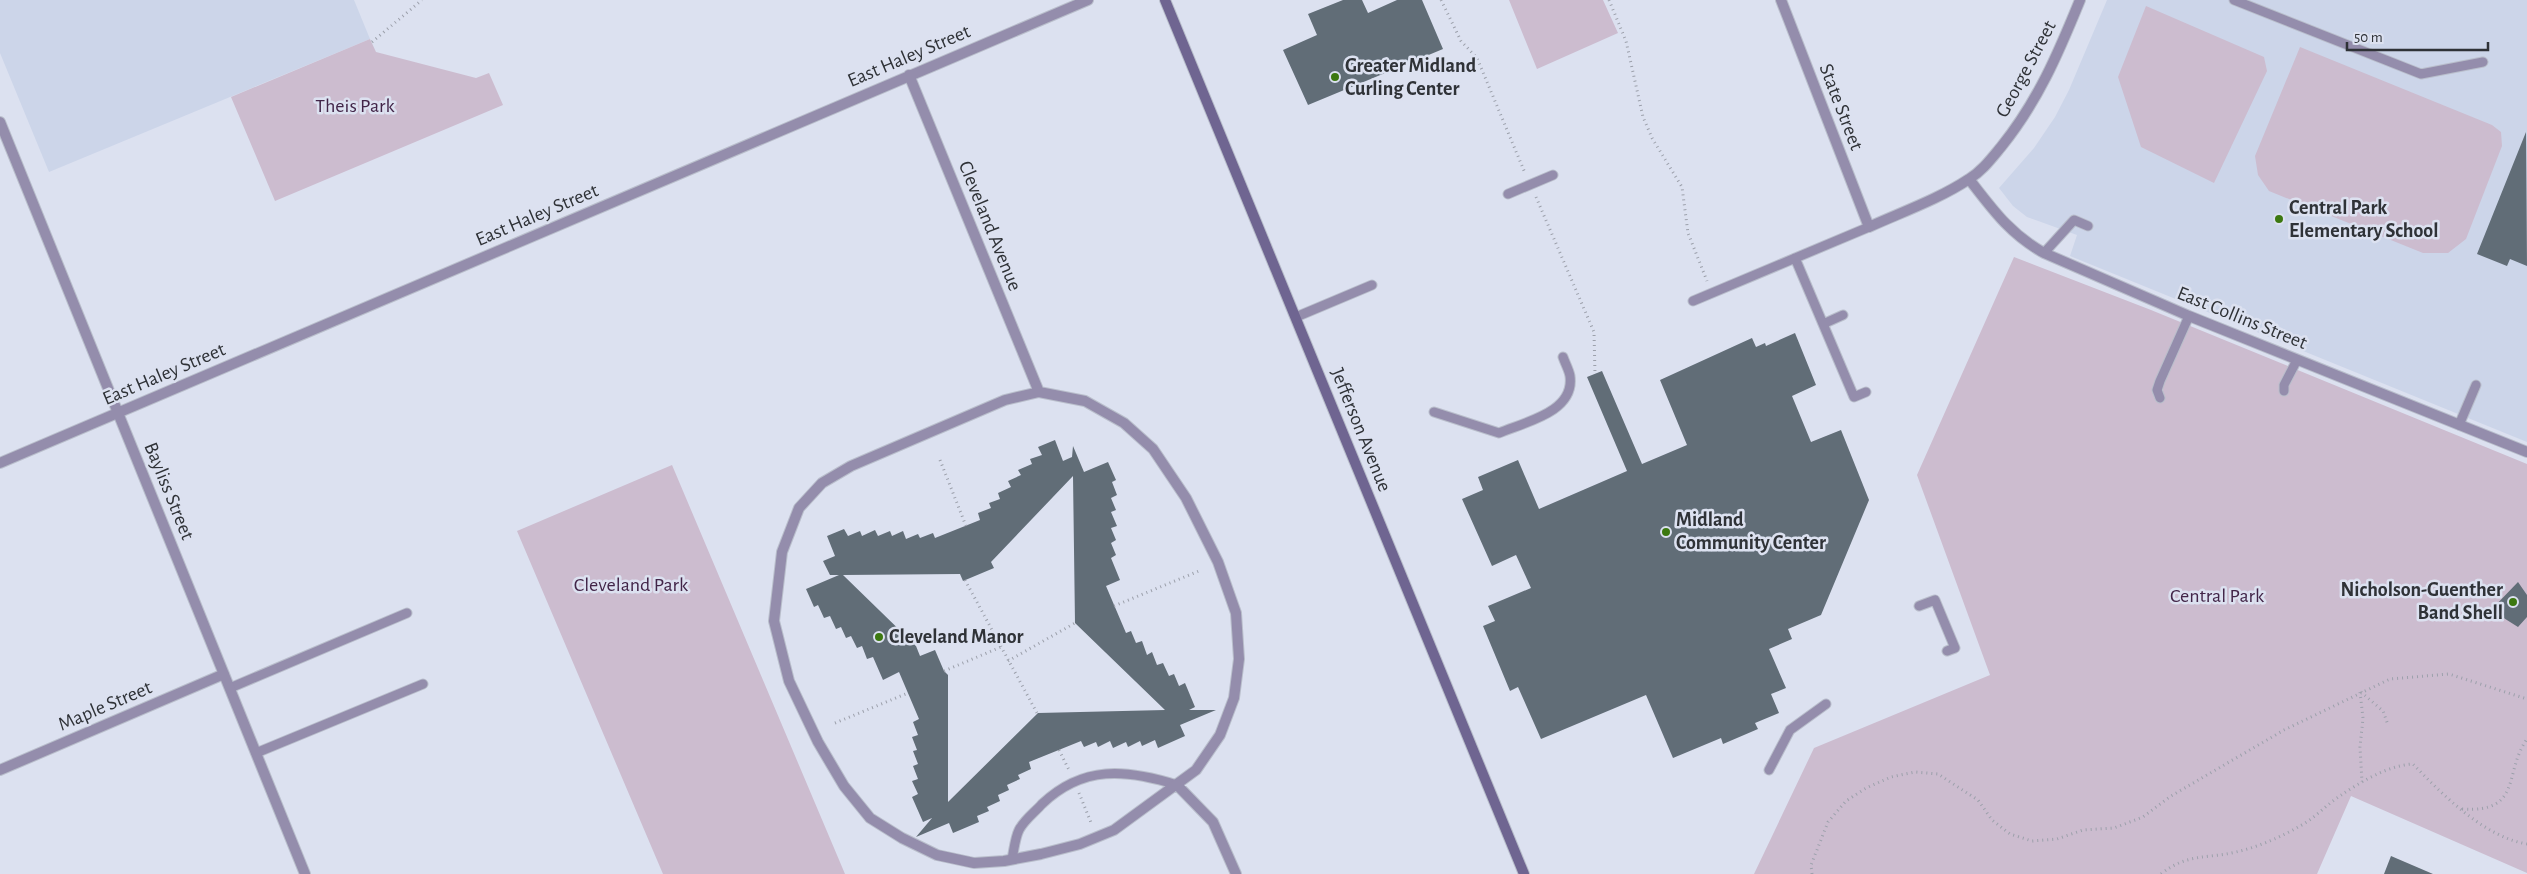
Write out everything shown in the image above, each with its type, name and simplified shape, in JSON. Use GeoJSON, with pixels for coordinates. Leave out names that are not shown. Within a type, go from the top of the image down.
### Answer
{"type":"FeatureCollection","features":[{"type":"Feature","properties":{"kind":"street","name":"East Haley Street"},"geometry":{"type":"LineString","coordinates":[[0,463],[909,74],[1088,0]]}},
{"type":"Feature","properties":{"kind":"street","name":"Jefferson Avenue"},"geometry":{"type":"LineString","coordinates":[[1165,0],[1524,874]]}},
{"type":"Feature","properties":{"kind":"street","name":"State Street"},"geometry":{"type":"LineString","coordinates":[[1781,0],[1869,227]]}},
{"type":"Feature","properties":{"kind":"street","name":"George Street"},"geometry":{"type":"LineString","coordinates":[[1869,227],[1969,179],[1986,165],[2024,118],[2055,59],[2080,0]]}},
{"type":"Feature","properties":{"kind":"street","name":"Cleveland Avenue"},"geometry":{"type":"LineString","coordinates":[[909,74],[1039,392]]}},
{"type":"Feature","properties":{"kind":"street","name":"Bayliss Street"},"geometry":{"type":"LineString","coordinates":[[0,122],[305,874]]}},
{"type":"Feature","properties":{"kind":"street","name":"East Collins Street"},"geometry":{"type":"LineString","coordinates":[[1969,179],[2006,226],[2024,242],[2044,253],[2189,316],[2527,452]]}},
{"type":"Feature","properties":{"kind":"street"},"geometry":{"type":"LineString","coordinates":[[1039,392],[1085,401],[1124,423],[1153,449],[1186,498],[1221,570],[1236,613],[1239,659],[1234,698],[1220,735],[1196,770],[1177,785],[1114,830],[1080,844],[1012,859],[974,862],[938,855],[902,838],[870,818],[844,786],[818,742],[789,681],[774,621],[782,552],[799,508],[822,483],[851,466],[1006,400],[1039,392]]}},
{"type":"Feature","properties":{"kind":"street","name":"Maple Street"},"geometry":{"type":"LineString","coordinates":[[0,770],[224,674]]}},
{"type":"Feature","properties":{"kind":"street"},"geometry":{"type":"LineString","coordinates":[[1177,785],[1213,822],[1236,874]]}},
{"type":"Feature","properties":{"kind":"lane"},"geometry":{"type":"LineString","coordinates":[[2234,0],[2421,74],[2483,62]]}},
{"type":"Feature","properties":{"kind":"lane"},"geometry":{"type":"LineString","coordinates":[[1508,194],[1552,175]]}},
{"type":"Feature","properties":{"kind":"lane"},"geometry":{"type":"LineString","coordinates":[[2044,253],[2074,220],[2088,226]]}},
{"type":"Feature","properties":{"kind":"lane"},"geometry":{"type":"LineString","coordinates":[[1693,301],[1869,227]]}},
{"type":"Feature","properties":{"kind":"lane"},"geometry":{"type":"LineString","coordinates":[[1795,258],[1854,397],[1866,392]]}},
{"type":"Feature","properties":{"kind":"lane"},"geometry":{"type":"LineString","coordinates":[[1296,317],[1372,284]]}},
{"type":"Feature","properties":{"kind":"lane"},"geometry":{"type":"LineString","coordinates":[[1823,324],[1843,316]]}},
{"type":"Feature","properties":{"kind":"lane"},"geometry":{"type":"LineString","coordinates":[[2160,398],[2157,390],[2160,381],[2189,316]]}},
{"type":"Feature","properties":{"kind":"lane"},"geometry":{"type":"LineString","coordinates":[[1434,412],[1499,432],[1550,411],[1566,398],[1569,387],[1570,375],[1563,357]]}},
{"type":"Feature","properties":{"kind":"lane"},"geometry":{"type":"LineString","coordinates":[[2284,391],[2284,385],[2297,360]]}},
{"type":"Feature","properties":{"kind":"lane"},"geometry":{"type":"LineString","coordinates":[[2459,425],[2476,385]]}},
{"type":"Feature","properties":{"kind":"lane"},"geometry":{"type":"LineString","coordinates":[[1919,606],[1935,600],[1955,648],[1947,652]]}},
{"type":"Feature","properties":{"kind":"lane"},"geometry":{"type":"LineString","coordinates":[[230,688],[407,613]]}},
{"type":"Feature","properties":{"kind":"lane"},"geometry":{"type":"LineString","coordinates":[[256,753],[423,684]]}},
{"type":"Feature","properties":{"kind":"lane"},"geometry":{"type":"LineString","coordinates":[[1769,770],[1790,730],[1826,704]]}},
{"type":"Feature","properties":{"kind":"lane"},"geometry":{"type":"LineString","coordinates":[[1012,859],[1019,830],[1030,816],[1057,791],[1080,778],[1115,772],[1148,776],[1177,785]]}},
{"type":"Feature","properties":{"kind":"path"},"geometry":{"type":"LineString","coordinates":[[372,42],[422,0]]}},
{"type":"Feature","properties":{"kind":"path"},"geometry":{"type":"LineString","coordinates":[[1609,0],[1626,41],[1643,117],[1652,138],[1682,187],[1687,209],[1688,233],[1711,293]]}},
{"type":"Feature","properties":{"kind":"path"},"geometry":{"type":"LineString","coordinates":[[940,460],[966,526]]}},
{"type":"Feature","properties":{"kind":"path"},"geometry":{"type":"LineString","coordinates":[[1114,606],[1199,571]]}},
{"type":"Feature","properties":{"kind":"path"},"geometry":{"type":"LineString","coordinates":[[965,580],[1038,713]]}},
{"type":"Feature","properties":{"kind":"path"},"geometry":{"type":"LineString","coordinates":[[1008,661],[1075,623]]}},
{"type":"Feature","properties":{"kind":"path"},"geometry":{"type":"LineString","coordinates":[[944,671],[1001,647]]}},
{"type":"Feature","properties":{"kind":"path"},"geometry":{"type":"LineString","coordinates":[[1812,874],[1811,865],[1828,822],[1846,801],[1866,788],[1891,777],[1915,772],[1938,774],[1978,800],[1992,820],[2010,834],[2032,841],[2057,839],[2083,830],[2114,828],[2143,817],[2171,796],[2276,735],[2360,692],[2390,679],[2449,674],[2527,699]]}},
{"type":"Feature","properties":{"kind":"path"},"geometry":{"type":"LineString","coordinates":[[2360,692],[2383,711],[2388,725]]}},
{"type":"Feature","properties":{"kind":"path"},"geometry":{"type":"LineString","coordinates":[[2360,692],[2363,718],[2360,747],[2362,782]]}},
{"type":"Feature","properties":{"kind":"path"},"geometry":{"type":"LineString","coordinates":[[836,723],[908,693]]}},
{"type":"Feature","properties":{"kind":"path"},"geometry":{"type":"LineString","coordinates":[[2462,810],[2478,810],[2494,806],[2506,795],[2516,770],[2521,748],[2527,739]]}},
{"type":"Feature","properties":{"kind":"path"},"geometry":{"type":"LineString","coordinates":[[1059,750],[1070,773]]}},
{"type":"Feature","properties":{"kind":"path"},"geometry":{"type":"LineString","coordinates":[[2161,874],[2173,864],[2189,858],[2235,852],[2293,830],[2362,782],[2402,764],[2413,764],[2470,818],[2514,842],[2527,844]]}},
{"type":"Feature","properties":{"kind":"path"},"geometry":{"type":"LineString","coordinates":[[1078,793],[1092,825]]}},
{"type":"Feature","properties":{"kind":"shaded area"},"geometry":{"type":"Polygon","coordinates":[[[0,0],[354,0],[370,39],[49,172],[0,53],[0,0]]]}},
{"type":"Feature","properties":{"kind":"shaded area","name":"Central Park Elementary School"},"geometry":{"type":"Polygon","coordinates":[[[2107,0],[2527,0],[2527,442],[2070,256],[2077,235],[2027,217],[2013,206],[1999,188],[2034,148],[2055,117],[2069,90],[2107,0]]]}},
{"type":"Feature","properties":{"kind":"green space"},"geometry":{"type":"Polygon","coordinates":[[[1509,0],[1603,0],[1618,33],[1537,69],[1509,0]]]}},
{"type":"Feature","properties":{"kind":"green space"},"geometry":{"type":"Polygon","coordinates":[[[2146,6],[2264,57],[2267,71],[2214,183],[2141,147],[2118,77],[2146,6]]]}},
{"type":"Feature","properties":{"kind":"green space","name":"Theis Park"},"geometry":{"type":"Polygon","coordinates":[[[370,39],[376,52],[476,78],[489,73],[503,105],[275,201],[231,97],[370,39]]]}},
{"type":"Feature","properties":{"kind":"green space"},"geometry":{"type":"Polygon","coordinates":[[[2300,47],[2492,125],[2501,132],[2502,146],[2466,239],[2448,253],[2423,253],[2269,191],[2258,175],[2255,156],[2300,47]]]}},
{"type":"Feature","properties":{"kind":"green space","name":"Central Park"},"geometry":{"type":"Polygon","coordinates":[[[2014,257],[2151,310],[2527,464],[2527,873],[2351,796],[2317,874],[1754,874],[1814,748],[1990,675],[1917,475],[2014,257]]]}},
{"type":"Feature","properties":{"kind":"green space","name":"Cleveland Park"},"geometry":{"type":"Polygon","coordinates":[[[672,465],[845,874],[663,874],[517,531],[672,465]]]}},
{"type":"Feature","properties":{"kind":"building","name":"Greater Midland Curling Center"},"geometry":{"type":"Polygon","coordinates":[[[1343,0],[1362,0],[1368,13],[1397,0],[1422,0],[1443,49],[1308,105],[1283,50],[1317,35],[1308,14],[1343,0]]]}},
{"type":"Feature","properties":{"kind":"building"},"geometry":{"type":"Polygon","coordinates":[[[2526,132],[2527,266],[2510,259],[2507,266],[2477,254],[2526,132]]]}},
{"type":"Feature","properties":{"kind":"building","name":"Midland Community Center"},"geometry":{"type":"Polygon","coordinates":[[[1795,333],[1816,385],[1792,396],[1811,442],[1841,430],[1869,500],[1821,615],[1788,629],[1792,639],[1769,649],[1786,688],[1771,694],[1779,713],[1755,723],[1758,729],[1723,744],[1721,738],[1673,758],[1646,695],[1541,739],[1518,687],[1510,691],[1483,626],[1495,621],[1488,606],[1531,588],[1516,555],[1492,566],[1462,499],[1483,490],[1478,477],[1518,460],[1539,509],[1627,471],[1587,377],[1602,371],[1642,464],[1687,445],[1660,380],[1752,338],[1756,347],[1765,343],[1766,346],[1795,333]]]}},
{"type":"Feature","properties":{"kind":"building","name":"Cleveland Manor"},"geometry":{"type":"Polygon","coordinates":[[[1055,440],[1063,461],[1072,457],[1073,446],[1084,472],[1108,462],[1116,480],[1112,482],[1117,495],[1111,498],[1116,510],[1111,512],[1117,526],[1111,528],[1116,540],[1111,543],[1116,555],[1111,558],[1120,580],[1106,586],[1126,633],[1131,631],[1136,643],[1142,641],[1147,655],[1152,652],[1157,665],[1163,663],[1169,676],[1174,674],[1179,686],[1185,683],[1195,707],[1189,710],[1216,710],[1180,725],[1185,736],[1158,748],[1155,740],[1142,746],[1140,741],[1128,747],[1126,742],[1113,748],[1110,741],[1098,747],[1096,742],[1084,747],[1081,741],[1029,762],[1031,769],[1018,775],[1020,779],[1007,785],[1009,790],[998,795],[1000,801],[987,807],[989,811],[977,816],[979,822],[953,833],[949,823],[916,837],[932,818],[923,822],[912,797],[918,794],[912,781],[918,779],[913,766],[918,764],[913,751],[917,750],[912,737],[918,735],[913,722],[919,719],[899,672],[883,680],[873,657],[867,659],[862,646],[857,648],[851,636],[846,638],[841,627],[836,629],[830,616],[824,618],[818,605],[814,607],[806,589],[839,575],[830,575],[823,561],[835,556],[827,536],[844,529],[848,536],[860,531],[862,536],[875,530],[878,536],[890,531],[892,536],[903,531],[906,539],[918,534],[920,538],[933,533],[935,538],[980,520],[978,513],[991,508],[989,503],[1000,499],[998,493],[1011,487],[1008,481],[1021,475],[1018,470],[1032,464],[1030,459],[1042,455],[1038,447],[1055,440]],[[1073,476],[991,562],[994,568],[963,581],[960,574],[843,575],[916,646],[920,656],[935,650],[944,671],[948,675],[948,802],[1038,713],[1165,710],[1075,623],[1073,476]]]}},
{"type":"Feature","properties":{"kind":"building","name":"Nicholson-Guenther Band Shell"},"geometry":{"type":"Polygon","coordinates":[[[2518,582],[2527,595],[2527,617],[2518,627],[2491,610],[2518,582]]]}},
{"type":"Feature","properties":{"kind":"building"},"geometry":{"type":"Polygon","coordinates":[[[2391,856],[2433,874],[2384,874],[2391,856]]]}},
{"type":"Feature","properties":{"kind":"place","name":"Greater Midland Curling Center"},"geometry":{"type":"Point","coordinates":[1335,77]}},
{"type":"Feature","properties":{"kind":"place","name":"Central Park Elementary School"},"geometry":{"type":"Point","coordinates":[2279,219]}},
{"type":"Feature","properties":{"kind":"place","name":"Midland Community Center"},"geometry":{"type":"Point","coordinates":[1666,532]}},
{"type":"Feature","properties":{"kind":"place","name":"Nicholson-Guenther Band Shell"},"geometry":{"type":"Point","coordinates":[2513,602]}},
{"type":"Feature","properties":{"kind":"place","name":"Cleveland Manor"},"geometry":{"type":"Point","coordinates":[879,637]}}]}
